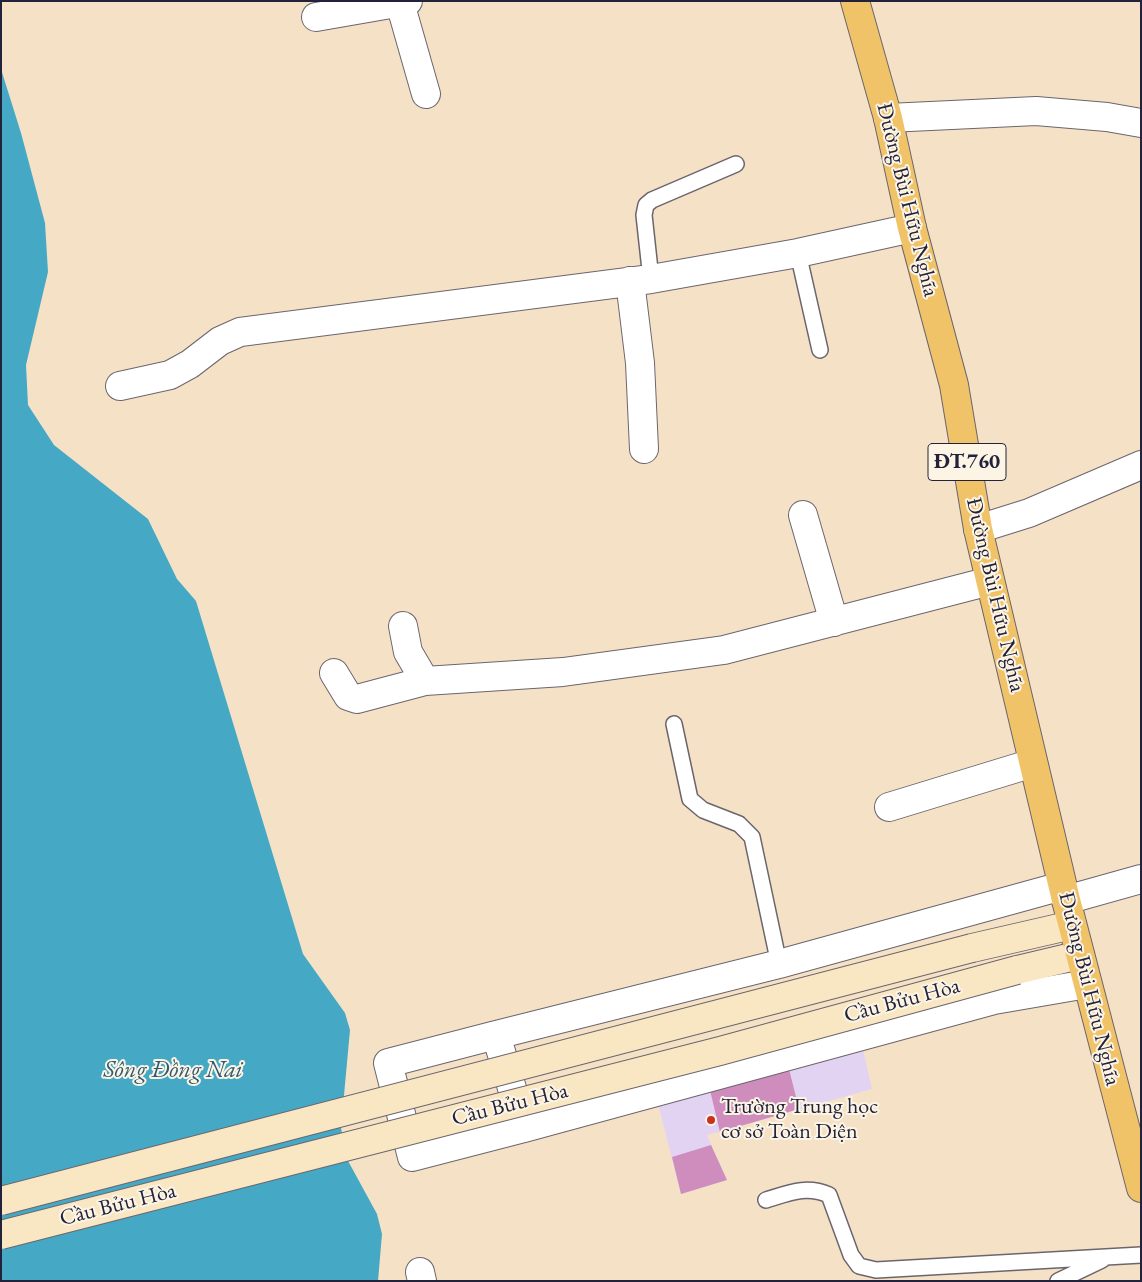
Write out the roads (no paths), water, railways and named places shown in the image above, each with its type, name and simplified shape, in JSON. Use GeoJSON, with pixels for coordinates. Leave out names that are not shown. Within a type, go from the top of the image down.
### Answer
{"type":"FeatureCollection","features":[{"type":"Feature","properties":{"kind":"main road","name":"Đường Bùi Hữu Nghĩa"},"geometry":{"type":"LineString","coordinates":[[855,1],[888,118],[912,228],[954,385],[978,529],[990,581],[1067,904],[1141,1188]]}},
{"type":"Feature","properties":{"kind":"main road","name":"Cầu Bửu Hòa"},"geometry":{"type":"LineString","coordinates":[[1,1201],[972,948],[1067,904]]}},
{"type":"Feature","properties":{"kind":"main road","name":"Cầu Bửu Hòa"},"geometry":{"type":"LineString","coordinates":[[1,1235],[720,1051],[1017,970],[1080,956]]}},
{"type":"Feature","properties":{"kind":"street"},"geometry":{"type":"LineString","coordinates":[[316,17],[404,2],[426,94]]}},
{"type":"Feature","properties":{"kind":"street"},"geometry":{"type":"LineString","coordinates":[[888,118],[1036,112],[1107,117],[1141,123]]}},
{"type":"Feature","properties":{"kind":"street"},"geometry":{"type":"LineString","coordinates":[[120,386],[170,375],[190,364],[220,341],[240,332],[640,280],[798,254],[912,228]]}},
{"type":"Feature","properties":{"kind":"street"},"geometry":{"type":"LineString","coordinates":[[640,280],[640,363],[644,449]]}},
{"type":"Feature","properties":{"kind":"street"},"geometry":{"type":"LineString","coordinates":[[978,529],[1139,470]]}},
{"type":"Feature","properties":{"kind":"street"},"geometry":{"type":"LineString","coordinates":[[803,515],[834,622]]}},
{"type":"Feature","properties":{"kind":"street"},"geometry":{"type":"LineString","coordinates":[[334,673],[348,696],[357,699],[425,681],[563,672],[715,652],[990,581]]}},
{"type":"Feature","properties":{"kind":"street"},"geometry":{"type":"LineString","coordinates":[[403,626],[408,652],[425,681]]}},
{"type":"Feature","properties":{"kind":"street"},"geometry":{"type":"LineString","coordinates":[[889,807],[1033,763]]}},
{"type":"Feature","properties":{"kind":"street"},"geometry":{"type":"LineString","coordinates":[[1087,984],[994,1000],[412,1158],[388,1063],[779,964],[1067,904],[1141,879]]}},
{"type":"Feature","properties":{"kind":"street"},"geometry":{"type":"LineString","coordinates":[[496,1035],[524,1128]]}},
{"type":"Feature","properties":{"kind":"lane"},"geometry":{"type":"LineString","coordinates":[[640,280],[646,205],[652,200],[736,164]]}},
{"type":"Feature","properties":{"kind":"lane"},"geometry":{"type":"LineString","coordinates":[[798,254],[820,350]]}},
{"type":"Feature","properties":{"kind":"lane"},"geometry":{"type":"LineString","coordinates":[[674,724],[690,799],[703,810],[739,824],[752,837],[779,964]]}},
{"type":"Feature","properties":{"kind":"lane"},"geometry":{"type":"LineString","coordinates":[[766,1200],[800,1189],[818,1191],[829,1195],[851,1255],[859,1266],[876,1270],[1141,1255]]}},
{"type":"Feature","properties":{"kind":"lane"},"geometry":{"type":"LineString","coordinates":[[1058,1281],[1110,1257]]}},
{"type":"Feature","properties":{"kind":"water","name":"Sông Đồng Nai"},"geometry":{"type":"Polygon","coordinates":[[[1,69],[21,133],[45,223],[48,272],[26,365],[28,405],[54,445],[148,519],[177,579],[196,601],[303,954],[345,1013],[350,1030],[341,1128],[347,1159],[377,1214],[382,1234],[378,1281],[1,1281],[1,69]]]}},
{"type":"Feature","properties":{"kind":"place","name":"Trường Trung học cơ sở Toàn Diện"},"geometry":{"type":"Point","coordinates":[711,1120]}}]}
